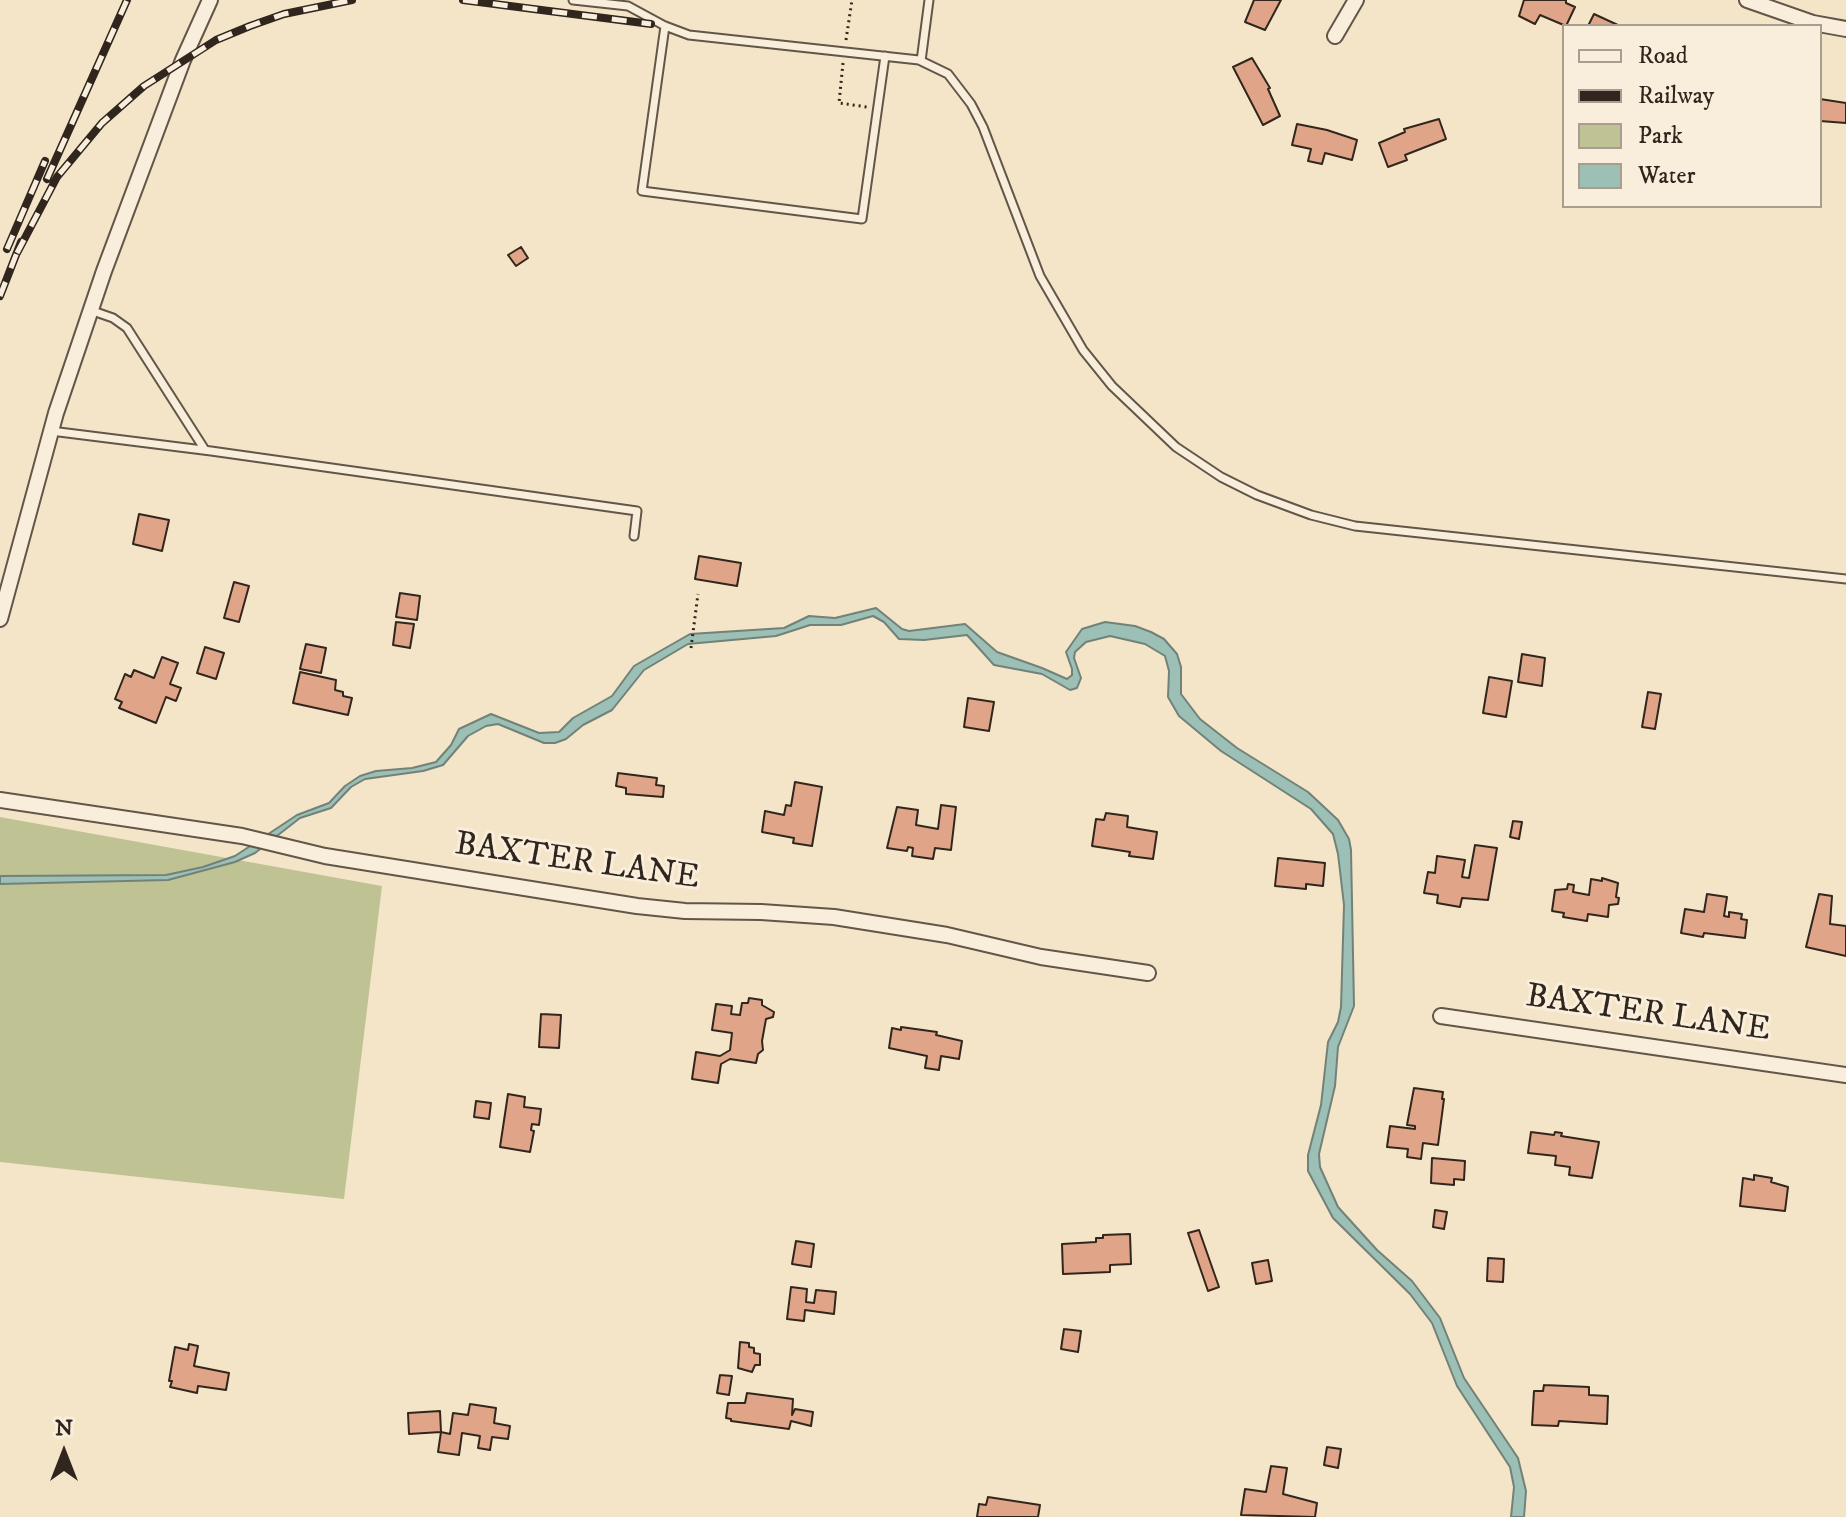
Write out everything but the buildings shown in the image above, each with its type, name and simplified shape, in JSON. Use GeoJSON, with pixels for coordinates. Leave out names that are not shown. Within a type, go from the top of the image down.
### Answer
{"type":"FeatureCollection","features":[{"type":"Feature","properties":{"kind":"street"},"geometry":{"type":"LineString","coordinates":[[0,619],[51,431],[90,310],[178,74],[214,0]]}},
{"type":"Feature","properties":{"kind":"street"},"geometry":{"type":"LineString","coordinates":[[1335,36],[1356,0]]}},
{"type":"Feature","properties":{"kind":"street"},"geometry":{"type":"LineString","coordinates":[[1747,0],[1818,24]]}},
{"type":"Feature","properties":{"kind":"street"},"geometry":{"type":"LineString","coordinates":[[1822,25],[1846,29]]}},
{"type":"Feature","properties":{"kind":"street","name":"BAXTER LANE"},"geometry":{"type":"LineString","coordinates":[[0,800],[256,839],[325,856],[646,908],[834,917],[947,935],[1041,957],[1148,973]]}},
{"type":"Feature","properties":{"kind":"street","name":"BAXTER LANE"},"geometry":{"type":"LineString","coordinates":[[1441,1016],[1846,1075]]}},
{"type":"Feature","properties":{"kind":"lane"},"geometry":{"type":"LineString","coordinates":[[573,0],[628,6],[689,35],[921,61],[948,74],[971,104],[989,140],[1040,276],[1083,350],[1112,386],[1158,432],[1221,477],[1294,510],[1355,526],[1846,579]]}},
{"type":"Feature","properties":{"kind":"lane"},"geometry":{"type":"LineString","coordinates":[[641,11],[643,0]]}},
{"type":"Feature","properties":{"kind":"lane"},"geometry":{"type":"LineString","coordinates":[[921,61],[929,0]]}},
{"type":"Feature","properties":{"kind":"lane"},"geometry":{"type":"LineString","coordinates":[[665,26],[642,191],[862,219],[885,56]]}},
{"type":"Feature","properties":{"kind":"lane"},"geometry":{"type":"LineString","coordinates":[[90,310],[113,318],[127,328],[205,450]]}},
{"type":"Feature","properties":{"kind":"lane"},"geometry":{"type":"LineString","coordinates":[[51,431],[637,511],[634,536]]}},
{"type":"Feature","properties":{"kind":"path"},"geometry":{"type":"LineString","coordinates":[[852,0],[839,103],[878,108]]}},
{"type":"Feature","properties":{"kind":"path"},"geometry":{"type":"LineString","coordinates":[[691,648],[698,594]]}},
{"type":"Feature","properties":{"kind":"green space"},"geometry":{"type":"Polygon","coordinates":[[[0,817],[382,886],[344,1199],[0,1162],[0,817]]]}},
{"type":"Feature","properties":{"kind":"water"},"geometry":{"type":"Polygon","coordinates":[[[876,608],[909,631],[965,624],[997,652],[1067,679],[1072,675],[1072,669],[1066,652],[1082,629],[1105,622],[1135,626],[1151,632],[1164,639],[1177,654],[1181,667],[1181,694],[1200,719],[1237,748],[1308,792],[1338,820],[1349,839],[1351,850],[1354,1006],[1338,1047],[1335,1086],[1319,1154],[1320,1167],[1338,1207],[1377,1250],[1412,1281],[1440,1318],[1464,1378],[1518,1458],[1526,1491],[1524,1517],[1511,1517],[1514,1487],[1510,1467],[1457,1386],[1432,1323],[1410,1294],[1333,1218],[1308,1171],[1308,1155],[1321,1105],[1328,1042],[1338,1022],[1341,1007],[1344,905],[1333,834],[1311,809],[1221,751],[1179,716],[1168,697],[1169,671],[1165,656],[1145,644],[1110,636],[1086,642],[1075,652],[1081,678],[1077,688],[1070,690],[1042,674],[994,665],[967,635],[924,640],[899,639],[884,622],[873,616],[841,625],[810,625],[776,636],[688,644],[644,670],[612,710],[583,725],[566,739],[544,743],[498,724],[486,726],[468,736],[443,765],[365,779],[351,787],[331,808],[300,818],[255,853],[235,862],[168,880],[0,884],[0,876],[166,875],[203,867],[235,856],[297,815],[329,803],[360,776],[436,762],[451,745],[459,729],[491,714],[539,733],[559,732],[573,718],[612,696],[634,666],[690,634],[784,628],[809,616],[835,618],[876,608]]]}},
{"type":"Feature","properties":{"kind":"railway"},"geometry":{"type":"LineString","coordinates":[[47,179],[127,0]]}},
{"type":"Feature","properties":{"kind":"railway"},"geometry":{"type":"LineString","coordinates":[[17,253],[57,177],[102,123],[144,86],[216,40],[284,14],[352,0]]}},
{"type":"Feature","properties":{"kind":"railway"},"geometry":{"type":"LineString","coordinates":[[463,0],[651,24]]}},
{"type":"Feature","properties":{"kind":"railway"},"geometry":{"type":"LineString","coordinates":[[7,249],[45,161]]}},
{"type":"Feature","properties":{"kind":"railway"},"geometry":{"type":"LineString","coordinates":[[0,296],[21,242]]}}]}
